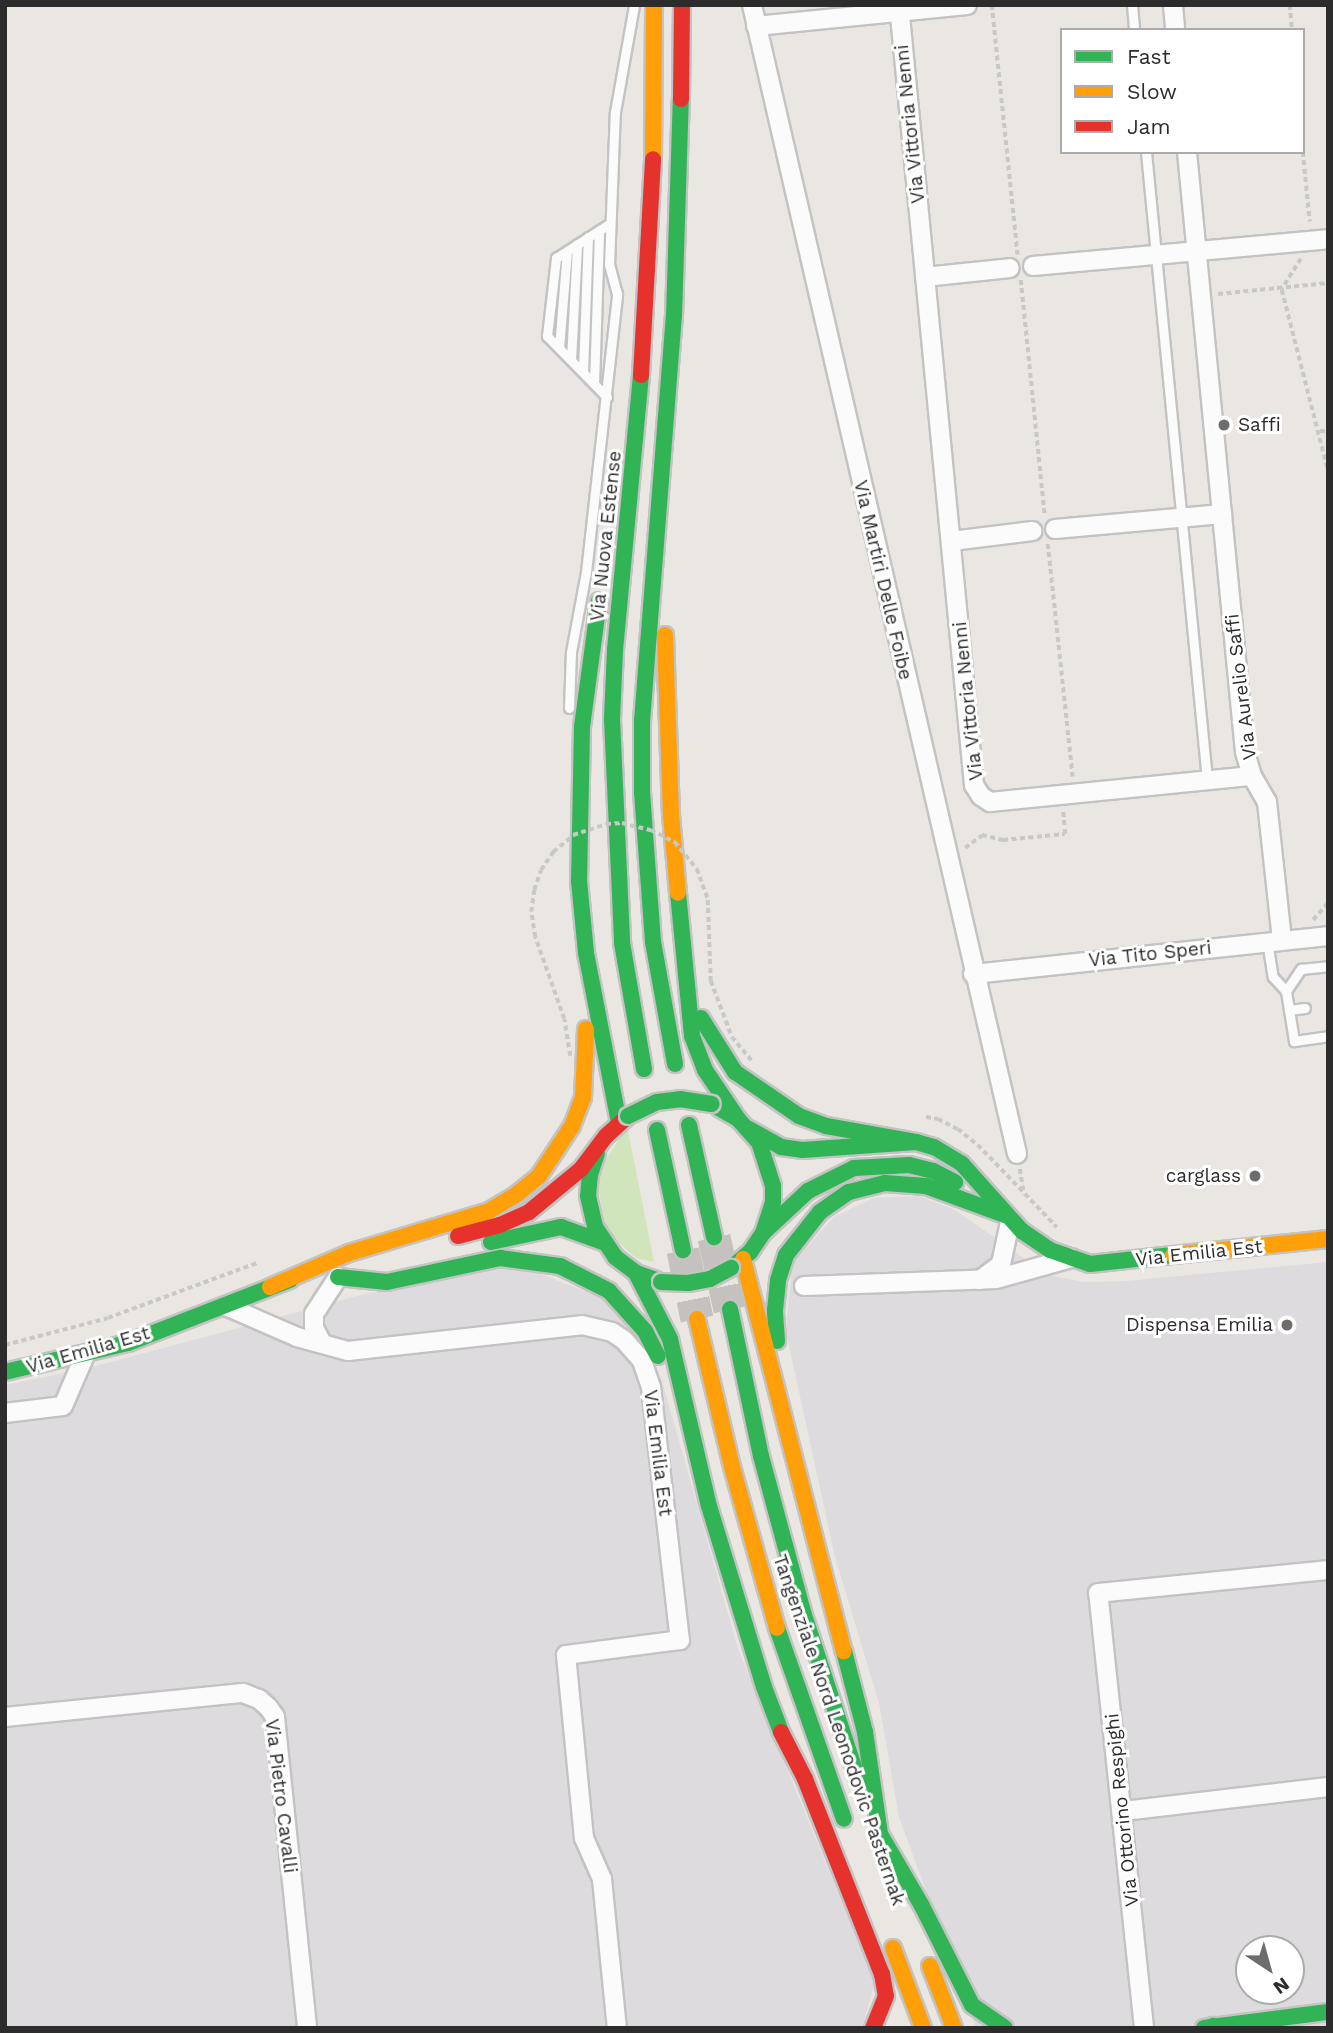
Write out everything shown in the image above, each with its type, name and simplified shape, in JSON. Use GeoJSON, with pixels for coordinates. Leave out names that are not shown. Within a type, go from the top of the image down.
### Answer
{"type":"FeatureCollection","features":[{"type":"Feature","properties":{"kind":"main road","name":"Via Nuova Estense"},"geometry":{"type":"LineString","coordinates":[[644,1069],[622,943],[612,719],[615,650],[641,392],[653,180],[654,5]]}},
{"type":"Feature","properties":{"kind":"main road"},"geometry":{"type":"LineString","coordinates":[[681,5],[680,178],[668,394],[663,597],[671,815],[689,1016],[697,1054],[744,1124]]}},
{"type":"Feature","properties":{"kind":"main road"},"geometry":{"type":"LineString","coordinates":[[608,547],[641,392]]}},
{"type":"Feature","properties":{"kind":"main road"},"geometry":{"type":"LineString","coordinates":[[668,394],[645,653],[642,793],[653,942],[675,1064]]}},
{"type":"Feature","properties":{"kind":"main road"},"geometry":{"type":"LineString","coordinates":[[270,1287],[349,1253],[457,1223],[489,1211],[539,1176],[561,1146],[583,1098],[586,1071],[586,953],[579,881],[578,814],[586,684],[601,588]]}},
{"type":"Feature","properties":{"kind":"main road"},"geometry":{"type":"LineString","coordinates":[[586,953],[623,1119],[639,1109],[680,1099],[712,1104],[744,1124]]}},
{"type":"Feature","properties":{"kind":"main road"},"geometry":{"type":"LineString","coordinates":[[686,973],[701,1019],[713,1040],[735,1072],[757,1090],[810,1122],[916,1142]]}},
{"type":"Feature","properties":{"kind":"main road","name":"Via Emilia Est"},"geometry":{"type":"LineString","coordinates":[[5,1372],[128,1343],[344,1261],[500,1225],[540,1204],[597,1152],[623,1119]]}},
{"type":"Feature","properties":{"kind":"main road","name":"Via Emilia Est"},"geometry":{"type":"LineString","coordinates":[[744,1124],[781,1147],[803,1150],[916,1142],[951,1154],[977,1179],[1008,1218]]}},
{"type":"Feature","properties":{"kind":"main road","name":"Via Emilia Est"},"geometry":{"type":"LineString","coordinates":[[744,1124],[766,1154],[772,1173],[773,1202],[763,1233]]}},
{"type":"Feature","properties":{"kind":"main road"},"geometry":{"type":"LineString","coordinates":[[689,1125],[714,1237]]}},
{"type":"Feature","properties":{"kind":"main road"},"geometry":{"type":"LineString","coordinates":[[657,1130],[683,1250]]}},
{"type":"Feature","properties":{"kind":"main road","name":"Via Emilia Est"},"geometry":{"type":"LineString","coordinates":[[597,1152],[590,1174],[588,1196],[591,1215],[603,1242],[615,1257],[636,1273],[662,1282],[688,1283],[710,1279],[737,1264],[763,1233],[808,1191],[829,1178],[854,1168],[880,1165],[909,1166],[933,1171],[1008,1218],[1036,1242],[1090,1264],[1328,1239]]}},
{"type":"Feature","properties":{"kind":"main road"},"geometry":{"type":"LineString","coordinates":[[821,1567],[778,1351],[775,1310],[778,1280],[786,1255],[802,1231],[820,1212],[849,1192],[885,1183],[926,1186],[1008,1218]]}},
{"type":"Feature","properties":{"kind":"main road","name":"Via Emilia Est"},"geometry":{"type":"LineString","coordinates":[[218,1309],[338,1277],[561,1227],[603,1242]]}},
{"type":"Feature","properties":{"kind":"main road"},"geometry":{"type":"LineString","coordinates":[[338,1277],[387,1282],[500,1258],[560,1266],[609,1291],[632,1315],[645,1331],[686,1415]]}},
{"type":"Feature","properties":{"kind":"main road"},"geometry":{"type":"LineString","coordinates":[[737,1264],[865,1732],[880,1834],[922,1906],[972,2005],[992,2022],[1005,2028]]}},
{"type":"Feature","properties":{"kind":"main road"},"geometry":{"type":"LineString","coordinates":[[636,1273],[670,1339],[709,1506],[764,1688],[786,1745],[806,1779],[882,1974],[886,1996],[883,2011],[873,2028]]}},
{"type":"Feature","properties":{"kind":"main road","name":"Tangenziale Nord Leonodovic Pasternak"},"geometry":{"type":"LineString","coordinates":[[730,1309],[761,1456],[804,1615],[841,1735],[954,2028]]}},
{"type":"Feature","properties":{"kind":"main road","name":"Tangenziale Nord Leonodovic Pasternak"},"geometry":{"type":"LineString","coordinates":[[697,1319],[732,1467],[775,1622],[850,1839],[788,1726],[744,1619]]}},
{"type":"Feature","properties":{"kind":"main road","name":"Tangenziale Nord Leonodovic Pasternak"},"geometry":{"type":"LineString","coordinates":[[887,1935],[923,2028]]}},
{"type":"Feature","properties":{"kind":"main road"},"geometry":{"type":"LineString","coordinates":[[1209,2027],[1328,2012]]}},
{"type":"Feature","properties":{"kind":"street","name":"Via Martiri Delle Foibe"},"geometry":{"type":"LineString","coordinates":[[752,5],[973,974],[1017,1154]]}},
{"type":"Feature","properties":{"kind":"street"},"geometry":{"type":"LineString","coordinates":[[756,26],[899,8],[967,5]]}},
{"type":"Feature","properties":{"kind":"street"},"geometry":{"type":"LineString","coordinates":[[1172,5],[1175,28]]}},
{"type":"Feature","properties":{"kind":"street","name":"Via Vittoria Nenni"},"geometry":{"type":"LineString","coordinates":[[899,8],[974,785],[981,796],[990,802],[1252,776]]}},
{"type":"Feature","properties":{"kind":"street","name":"Via Aurelio Saffi"},"geometry":{"type":"LineString","coordinates":[[1187,154],[1245,752],[1252,776],[1267,802],[1275,940]]}},
{"type":"Feature","properties":{"kind":"street"},"geometry":{"type":"LineString","coordinates":[[1032,266],[1320,240]]}},
{"type":"Feature","properties":{"kind":"street"},"geometry":{"type":"LineString","coordinates":[[925,277],[1010,268]]}},
{"type":"Feature","properties":{"kind":"street"},"geometry":{"type":"LineString","coordinates":[[952,541],[1045,527],[1222,514]]}},
{"type":"Feature","properties":{"kind":"street","name":"Via Tito Speri"},"geometry":{"type":"LineString","coordinates":[[973,974],[1328,936]]}},
{"type":"Feature","properties":{"kind":"street"},"geometry":{"type":"LineString","coordinates":[[980,1280],[1001,1264],[1008,1218]]}},
{"type":"Feature","properties":{"kind":"street","name":"Via Emilia Est"},"geometry":{"type":"LineString","coordinates":[[804,1286],[980,1280],[1012,1275],[1070,1258]]}},
{"type":"Feature","properties":{"kind":"street"},"geometry":{"type":"LineString","coordinates":[[322,1343],[314,1328],[314,1314],[338,1277]]}},
{"type":"Feature","properties":{"kind":"street"},"geometry":{"type":"LineString","coordinates":[[218,1309],[322,1343]]}},
{"type":"Feature","properties":{"kind":"street","name":"Via Emilia Est"},"geometry":{"type":"LineString","coordinates":[[322,1343],[348,1352],[582,1325],[612,1332],[634,1350],[648,1373],[680,1640],[566,1655],[584,1838],[602,1879],[617,2028]]}},
{"type":"Feature","properties":{"kind":"street"},"geometry":{"type":"LineString","coordinates":[[5,1413],[63,1406],[85,1355]]}},
{"type":"Feature","properties":{"kind":"street","name":"Via Ottorino Respighi"},"geometry":{"type":"LineString","coordinates":[[1144,2028],[1124,1811],[1098,1593],[1328,1570]]}},
{"type":"Feature","properties":{"kind":"street","name":"Via Pietro Cavalli"},"geometry":{"type":"LineString","coordinates":[[5,1717],[243,1693],[259,1699],[269,1708],[275,1717],[307,2028]]}},
{"type":"Feature","properties":{"kind":"street"},"geometry":{"type":"LineString","coordinates":[[1124,1811],[1328,1787]]}},
{"type":"Feature","properties":{"kind":"lane"},"geometry":{"type":"LineString","coordinates":[[569,722],[571,652],[586,572],[617,294],[609,265],[615,112],[634,5]]}},
{"type":"Feature","properties":{"kind":"lane"},"geometry":{"type":"LineString","coordinates":[[1132,5],[1134,28]]}},
{"type":"Feature","properties":{"kind":"lane"},"geometry":{"type":"LineString","coordinates":[[1146,154],[1207,780]]}},
{"type":"Feature","properties":{"kind":"lane"},"geometry":{"type":"LineString","coordinates":[[607,397],[559,348],[567,251],[609,224]]}},
{"type":"Feature","properties":{"kind":"lane"},"geometry":{"type":"LineString","coordinates":[[594,384],[599,231]]}},
{"type":"Feature","properties":{"kind":"lane"},"geometry":{"type":"LineString","coordinates":[[583,372],[588,237]]}},
{"type":"Feature","properties":{"kind":"lane"},"geometry":{"type":"LineString","coordinates":[[571,360],[577,244]]}},
{"type":"Feature","properties":{"kind":"lane"},"geometry":{"type":"LineString","coordinates":[[570,746],[578,814]]}},
{"type":"Feature","properties":{"kind":"lane"},"geometry":{"type":"LineString","coordinates":[[1275,940],[1273,977],[1286,991],[1294,1041],[1328,1036]]}},
{"type":"Feature","properties":{"kind":"lane"},"geometry":{"type":"LineString","coordinates":[[1286,991],[1301,969],[1328,966]]}},
{"type":"Feature","properties":{"kind":"lane"},"geometry":{"type":"LineString","coordinates":[[1289,1010],[1305,1007]]}},
{"type":"Feature","properties":{"kind":"path"},"geometry":{"type":"LineString","coordinates":[[992,5],[1075,794]]}},
{"type":"Feature","properties":{"kind":"path"},"geometry":{"type":"LineString","coordinates":[[1290,5],[1292,28]]}},
{"type":"Feature","properties":{"kind":"path"},"geometry":{"type":"LineString","coordinates":[[1282,290],[1320,240],[1303,154]]}},
{"type":"Feature","properties":{"kind":"path"},"geometry":{"type":"LineString","coordinates":[[1215,294],[1282,290],[1328,283]]}},
{"type":"Feature","properties":{"kind":"path"},"geometry":{"type":"LineString","coordinates":[[1282,290],[1328,470]]}},
{"type":"Feature","properties":{"kind":"path"},"geometry":{"type":"LineString","coordinates":[[1320,431],[1328,431]]}},
{"type":"Feature","properties":{"kind":"path"},"geometry":{"type":"LineString","coordinates":[[569,1066],[564,1019],[535,937],[531,912],[534,890],[541,870],[553,852],[573,835],[606,824],[622,823],[652,830],[675,842],[697,869],[708,900],[711,981],[732,1037],[760,1068]]}},
{"type":"Feature","properties":{"kind":"path"},"geometry":{"type":"LineString","coordinates":[[913,1116],[938,1119],[958,1129],[1060,1230]]}},
{"type":"Feature","properties":{"kind":"path"},"geometry":{"type":"LineString","coordinates":[[5,1345],[108,1318],[267,1259]]}},
{"type":"Feature","properties":{"kind":"shaded area"},"geometry":{"type":"Polygon","coordinates":[[[919,1196],[955,1210],[1048,1275],[1084,1282],[1126,1281],[1328,1262],[1328,2028],[976,2028],[899,1817],[879,1703],[835,1557],[786,1332],[792,1263],[834,1217],[873,1198],[919,1196]]]}},
{"type":"Feature","properties":{"kind":"shaded area"},"geometry":{"type":"Polygon","coordinates":[[[480,1269],[528,1269],[602,1298],[645,1346],[662,1381],[738,1649],[875,1983],[862,2028],[5,2028],[5,1385],[89,1368],[357,1296],[480,1269]]]}},
{"type":"Feature","properties":{"kind":"green space"},"geometry":{"type":"Polygon","coordinates":[[[627,1126],[654,1262],[636,1258],[606,1231],[596,1176],[627,1126]]]}},
{"type":"Feature","properties":{"kind":"tunnel"},"geometry":{"type":"LineString","coordinates":[[714,1237],[730,1309]]}},
{"type":"Feature","properties":{"kind":"tunnel"},"geometry":{"type":"LineString","coordinates":[[683,1250],[697,1319]]}},
{"type":"Feature","properties":{"kind":"traffic: fast"},"geometry":{"type":"LineString","coordinates":[[675,1064],[653,942],[642,793],[642,721],[674,316],[681,99]]}},
{"type":"Feature","properties":{"kind":"traffic: fast"},"geometry":{"type":"LineString","coordinates":[[641,375],[615,650],[612,719],[622,943],[644,1069]]}},
{"type":"Feature","properties":{"kind":"traffic: fast"},"geometry":{"type":"LineString","coordinates":[[599,601],[582,727],[579,881],[586,953],[619,1123]]}},
{"type":"Feature","properties":{"kind":"traffic: fast"},"geometry":{"type":"LineString","coordinates":[[678,893],[692,1036],[705,1070],[738,1119]]}},
{"type":"Feature","properties":{"kind":"traffic: fast"},"geometry":{"type":"LineString","coordinates":[[701,1018],[735,1072],[799,1116],[826,1126],[916,1142]]}},
{"type":"Feature","properties":{"kind":"traffic: fast"},"geometry":{"type":"LineString","coordinates":[[628,1116],[657,1102],[680,1099],[712,1104]]}},
{"type":"Feature","properties":{"kind":"traffic: fast"},"geometry":{"type":"LineString","coordinates":[[719,1108],[738,1119],[759,1142],[773,1186],[773,1202],[763,1233],[750,1252],[731,1268]]}},
{"type":"Feature","properties":{"kind":"traffic: fast"},"geometry":{"type":"LineString","coordinates":[[689,1125],[714,1237]]}},
{"type":"Feature","properties":{"kind":"traffic: fast"},"geometry":{"type":"LineString","coordinates":[[749,1129],[781,1147],[802,1150],[916,1142],[934,1147],[962,1164],[1022,1231],[1050,1250],[1090,1264],[1173,1255]]}},
{"type":"Feature","properties":{"kind":"traffic: fast"},"geometry":{"type":"LineString","coordinates":[[657,1130],[683,1250]]}},
{"type":"Feature","properties":{"kind":"traffic: fast"},"geometry":{"type":"LineString","coordinates":[[597,1153],[590,1174],[588,1196],[595,1227],[615,1257],[636,1273],[656,1280]]}},
{"type":"Feature","properties":{"kind":"traffic: fast"},"geometry":{"type":"LineString","coordinates":[[763,1233],[808,1191],[854,1168],[909,1165],[933,1171],[955,1182]]}},
{"type":"Feature","properties":{"kind":"traffic: fast"},"geometry":{"type":"LineString","coordinates":[[777,1341],[775,1310],[778,1280],[786,1255],[820,1212],[849,1192],[885,1183],[926,1186],[1005,1215]]}},
{"type":"Feature","properties":{"kind":"traffic: fast"},"geometry":{"type":"LineString","coordinates":[[491,1242],[561,1227],[603,1242]]}},
{"type":"Feature","properties":{"kind":"traffic: fast"},"geometry":{"type":"LineString","coordinates":[[338,1277],[387,1282],[500,1258],[560,1266],[609,1291],[645,1331],[658,1356]]}},
{"type":"Feature","properties":{"kind":"traffic: fast"},"geometry":{"type":"LineString","coordinates":[[661,1282],[688,1283],[710,1279],[731,1268]]}},
{"type":"Feature","properties":{"kind":"traffic: fast"},"geometry":{"type":"LineString","coordinates":[[636,1273],[670,1339],[709,1506],[764,1687],[781,1732]]}},
{"type":"Feature","properties":{"kind":"traffic: fast"},"geometry":{"type":"LineString","coordinates":[[5,1372],[128,1343],[290,1280]]}},
{"type":"Feature","properties":{"kind":"traffic: fast"},"geometry":{"type":"LineString","coordinates":[[730,1309],[761,1456],[804,1615],[858,1779]]}},
{"type":"Feature","properties":{"kind":"traffic: fast"},"geometry":{"type":"LineString","coordinates":[[777,1628],[844,1819]]}},
{"type":"Feature","properties":{"kind":"traffic: fast"},"geometry":{"type":"LineString","coordinates":[[844,1651],[865,1732],[880,1834],[922,1906],[972,2005],[1005,2028]]}},
{"type":"Feature","properties":{"kind":"traffic: fast"},"geometry":{"type":"LineString","coordinates":[[1204,2028],[1328,2012]]}},
{"type":"Feature","properties":{"kind":"traffic: slow"},"geometry":{"type":"LineString","coordinates":[[653,159],[654,5]]}},
{"type":"Feature","properties":{"kind":"traffic: slow"},"geometry":{"type":"LineString","coordinates":[[665,635],[671,815],[678,893]]}},
{"type":"Feature","properties":{"kind":"traffic: slow"},"geometry":{"type":"LineString","coordinates":[[270,1287],[349,1253],[489,1211],[517,1194],[539,1176],[572,1126],[583,1098],[586,1029]]}},
{"type":"Feature","properties":{"kind":"traffic: slow"},"geometry":{"type":"LineString","coordinates":[[1173,1255],[1328,1239]]}},
{"type":"Feature","properties":{"kind":"traffic: slow"},"geometry":{"type":"LineString","coordinates":[[743,1259],[844,1651]]}},
{"type":"Feature","properties":{"kind":"traffic: slow"},"geometry":{"type":"LineString","coordinates":[[697,1319],[732,1467],[777,1628]]}},
{"type":"Feature","properties":{"kind":"traffic: slow"},"geometry":{"type":"LineString","coordinates":[[893,1948],[923,2028]]}},
{"type":"Feature","properties":{"kind":"traffic: slow"},"geometry":{"type":"LineString","coordinates":[[930,1966],[954,2028]]}},
{"type":"Feature","properties":{"kind":"traffic: jam"},"geometry":{"type":"LineString","coordinates":[[681,99],[682,5]]}},
{"type":"Feature","properties":{"kind":"traffic: jam"},"geometry":{"type":"LineString","coordinates":[[641,375],[653,159]]}},
{"type":"Feature","properties":{"kind":"traffic: jam"},"geometry":{"type":"LineString","coordinates":[[458,1236],[500,1225],[529,1212],[581,1169],[606,1136],[628,1116]]}},
{"type":"Feature","properties":{"kind":"traffic: jam"},"geometry":{"type":"LineString","coordinates":[[781,1732],[805,1779],[882,1974],[886,1996],[873,2028]]}},
{"type":"Feature","properties":{"kind":"place","name":"Saffi"},"geometry":{"type":"Point","coordinates":[1224,425]}},
{"type":"Feature","properties":{"kind":"place","name":"carglass"},"geometry":{"type":"Point","coordinates":[1255,1176]}},
{"type":"Feature","properties":{"kind":"place","name":"Dispensa Emilia"},"geometry":{"type":"Point","coordinates":[1287,1325]}}]}
